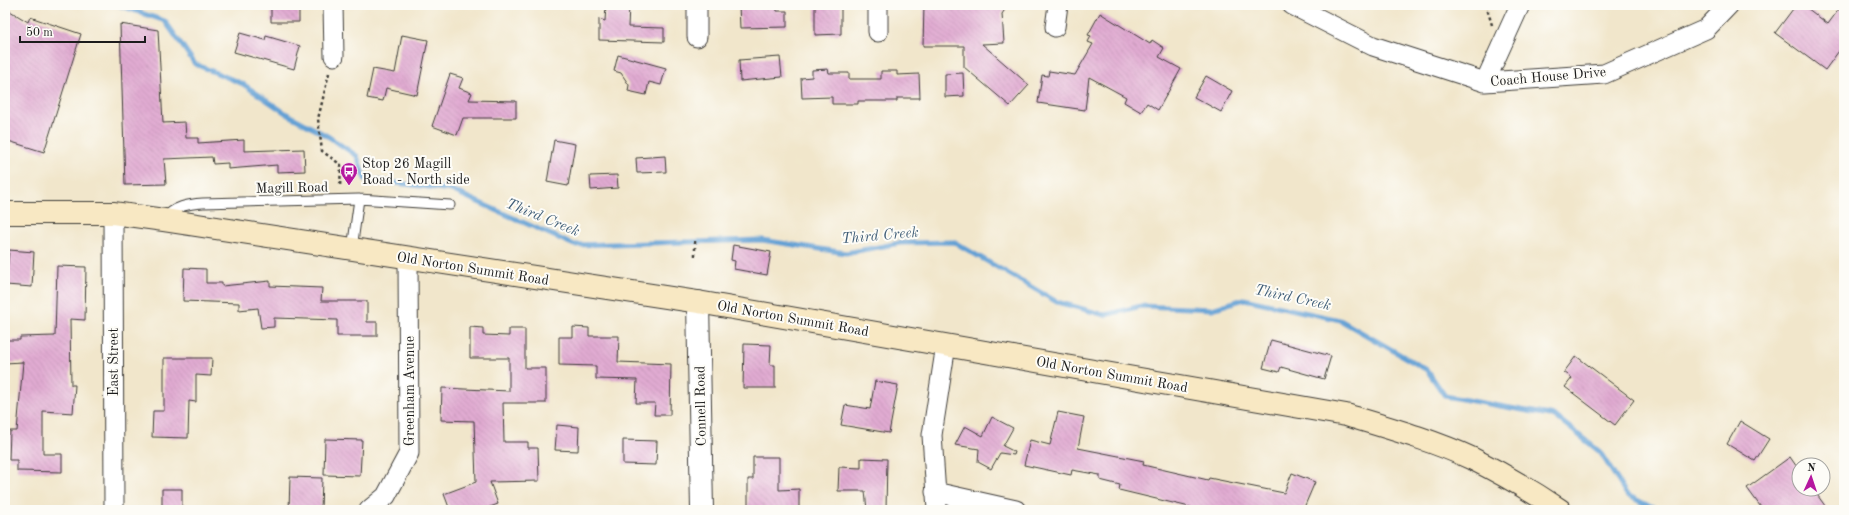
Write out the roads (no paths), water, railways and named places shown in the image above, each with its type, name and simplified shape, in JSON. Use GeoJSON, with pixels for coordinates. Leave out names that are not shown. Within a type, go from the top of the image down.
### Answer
{"type":"FeatureCollection","features":[{"type":"Feature","properties":{"kind":"main road","name":"Old Norton Summit Road"},"geometry":{"type":"LineString","coordinates":[[5,213],[113,213],[164,220],[698,302],[946,344],[1346,415],[1415,436],[1472,459],[1523,485],[1560,510]]}},
{"type":"Feature","properties":{"kind":"street"},"geometry":{"type":"LineString","coordinates":[[333,5],[334,56]]}},
{"type":"Feature","properties":{"kind":"street"},"geometry":{"type":"LineString","coordinates":[[697,5],[697,37]]}},
{"type":"Feature","properties":{"kind":"street"},"geometry":{"type":"LineString","coordinates":[[878,5],[878,32]]}},
{"type":"Feature","properties":{"kind":"street"},"geometry":{"type":"LineString","coordinates":[[1055,27],[1058,5]]}},
{"type":"Feature","properties":{"kind":"street","name":"Coach House Drive"},"geometry":{"type":"LineString","coordinates":[[1292,5],[1373,46],[1485,82],[1604,74],[1706,29],[1729,5]]}},
{"type":"Feature","properties":{"kind":"street"},"geometry":{"type":"LineString","coordinates":[[1485,82],[1520,5]]}},
{"type":"Feature","properties":{"kind":"street","name":"East Street"},"geometry":{"type":"LineString","coordinates":[[113,213],[114,510]]}},
{"type":"Feature","properties":{"kind":"street","name":"Greenham Avenue"},"geometry":{"type":"LineString","coordinates":[[369,510],[386,496],[409,453],[408,258]]}},
{"type":"Feature","properties":{"kind":"street","name":"Connell Road"},"geometry":{"type":"LineString","coordinates":[[698,302],[702,510]]}},
{"type":"Feature","properties":{"kind":"street"},"geometry":{"type":"LineString","coordinates":[[946,344],[932,434],[936,501],[1016,510]]}},
{"type":"Feature","properties":{"kind":"lane","name":"Magill Road"},"geometry":{"type":"LineString","coordinates":[[164,220],[168,214],[185,204],[359,199],[450,205]]}},
{"type":"Feature","properties":{"kind":"lane"},"geometry":{"type":"LineString","coordinates":[[352,249],[359,199]]}},
{"type":"Feature","properties":{"kind":"waterway","name":"Third Creek"},"geometry":{"type":"LineString","coordinates":[[118,5],[165,21],[195,64],[243,84],[287,114],[329,137],[357,156],[365,179],[451,190],[574,245],[762,240],[846,253],[900,243],[954,242],[1057,302],[1105,315],[1141,306],[1212,309],[1244,299],[1340,320],[1427,370],[1445,396],[1555,416],[1600,452],[1627,495],[1657,510]]}},
{"type":"Feature","properties":{"kind":"place","name":"Stop 26 Magill Road - North side"},"geometry":{"type":"Point","coordinates":[349,186]}}]}
